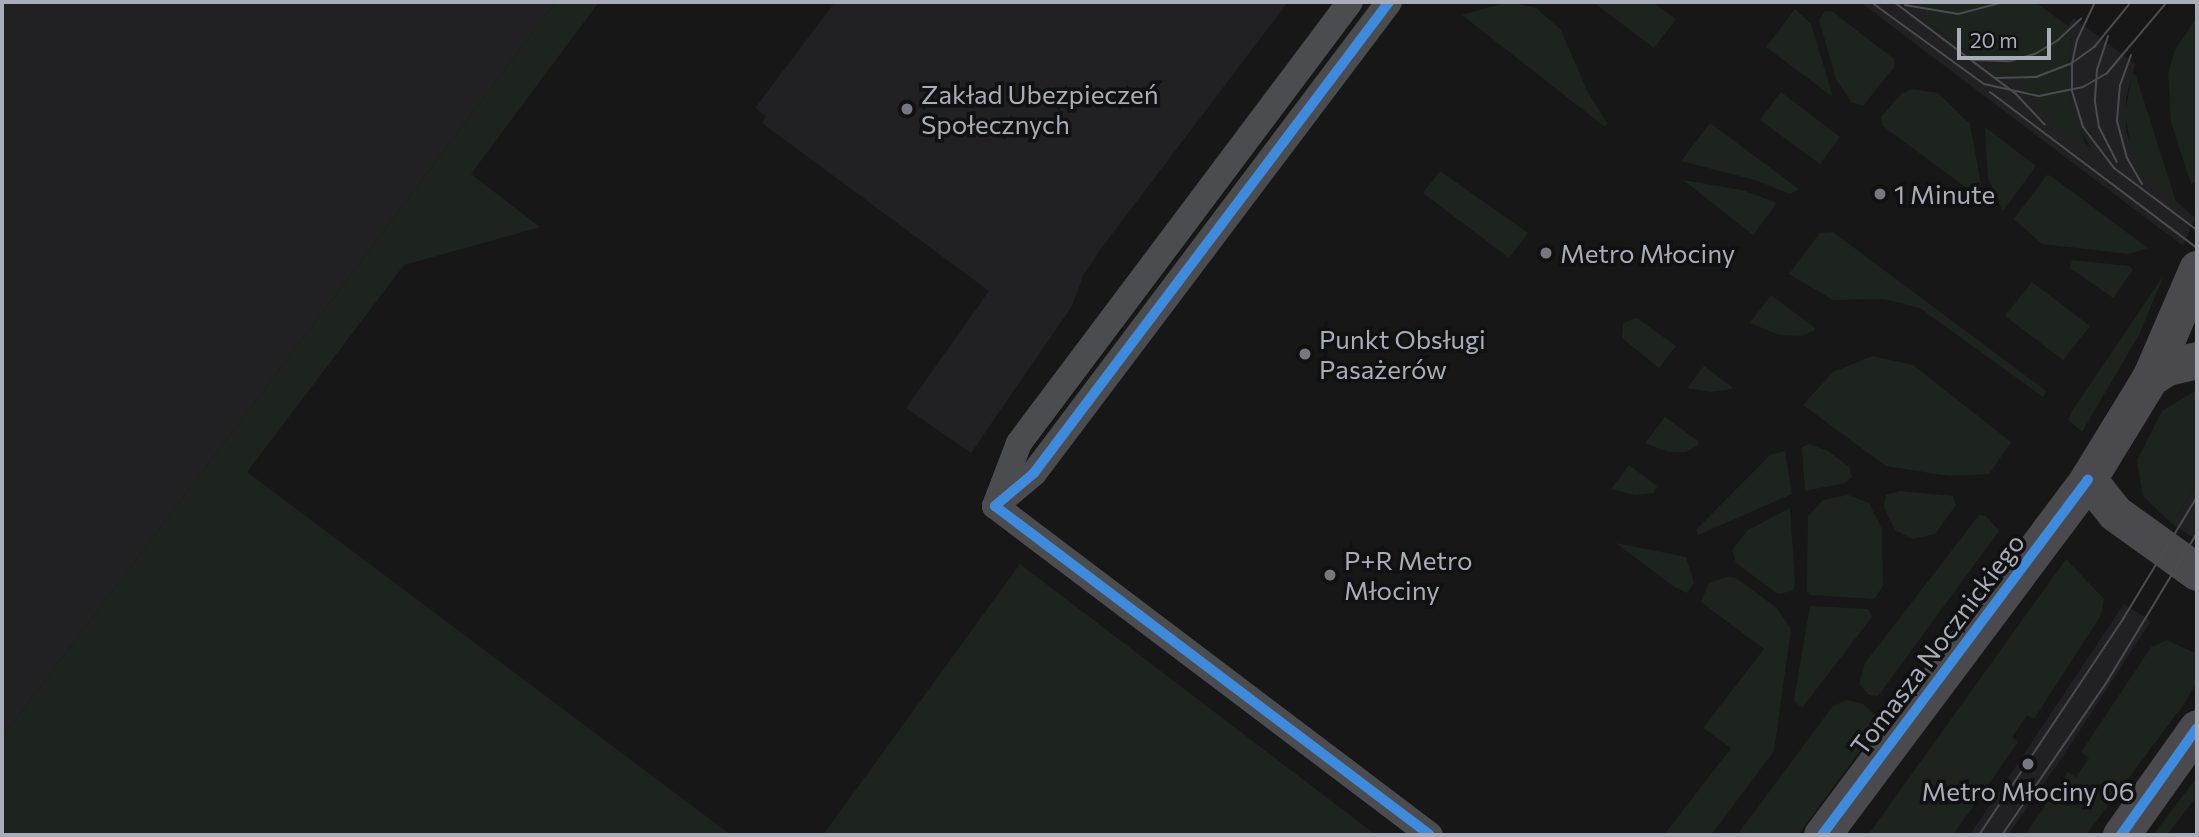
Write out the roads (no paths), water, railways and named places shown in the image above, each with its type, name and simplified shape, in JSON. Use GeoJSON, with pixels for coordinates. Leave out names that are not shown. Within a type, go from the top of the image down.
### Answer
{"type":"FeatureCollection","features":[{"type":"Feature","properties":{"kind":"street"},"geometry":{"type":"LineString","coordinates":[[995,506],[1015,449],[1350,2]]}},
{"type":"Feature","properties":{"kind":"street"},"geometry":{"type":"LineString","coordinates":[[995,506],[1034,473],[1389,2]]}},
{"type":"Feature","properties":{"kind":"street","name":"Tomasza Nocznickiego"},"geometry":{"type":"LineString","coordinates":[[1822,835],[2088,479],[2150,378],[2197,269]]}},
{"type":"Feature","properties":{"kind":"street"},"geometry":{"type":"LineString","coordinates":[[2150,378],[2167,367],[2197,359]]}},
{"type":"Feature","properties":{"kind":"street"},"geometry":{"type":"LineString","coordinates":[[2088,479],[2115,513],[2197,572]]}},
{"type":"Feature","properties":{"kind":"street"},"geometry":{"type":"LineString","coordinates":[[995,506],[1430,835]]}},
{"type":"Feature","properties":{"kind":"street"},"geometry":{"type":"LineString","coordinates":[[2121,835],[2192,740]]}},
{"type":"Feature","properties":{"kind":"tram line"},"geometry":{"type":"LineString","coordinates":[[1871,2],[1984,84],[2039,96],[2083,87],[2107,73],[2167,2]]}},
{"type":"Feature","properties":{"kind":"tram line"},"geometry":{"type":"LineString","coordinates":[[1894,2],[2016,94],[2045,125]]}},
{"type":"Feature","properties":{"kind":"tram line"},"geometry":{"type":"LineString","coordinates":[[1905,5],[1958,14],[2004,2]]}},
{"type":"Feature","properties":{"kind":"tram line"},"geometry":{"type":"LineString","coordinates":[[2095,2],[2077,40],[2072,63],[2072,91],[2083,127],[2114,168],[2197,230]]}},
{"type":"Feature","properties":{"kind":"tram line"},"geometry":{"type":"LineString","coordinates":[[1996,78],[2036,77],[2072,63],[2095,46],[2131,2]]}},
{"type":"Feature","properties":{"kind":"tram line"},"geometry":{"type":"LineString","coordinates":[[1972,60],[2010,61],[2035,54],[2057,41],[2081,19]]}},
{"type":"Feature","properties":{"kind":"tram line"},"geometry":{"type":"LineString","coordinates":[[2108,36],[2097,70],[2095,102],[2099,127],[2117,162]]}},
{"type":"Feature","properties":{"kind":"tram line"},"geometry":{"type":"LineString","coordinates":[[2131,55],[2120,85],[2117,121],[2127,158],[2142,184]]}},
{"type":"Feature","properties":{"kind":"tram line"},"geometry":{"type":"LineString","coordinates":[[1990,92],[2197,248]]}},
{"type":"Feature","properties":{"kind":"tram line"},"geometry":{"type":"LineString","coordinates":[[1979,835],[2123,619],[2197,497]]}},
{"type":"Feature","properties":{"kind":"tram line"},"geometry":{"type":"LineString","coordinates":[[2002,835],[2108,680],[2197,533]]}},
{"type":"Feature","properties":{"kind":"place","name":"Zakład Ubezpieczeń Społecznych"},"geometry":{"type":"Point","coordinates":[907,109]}},
{"type":"Feature","properties":{"kind":"place","name":"1 Minute"},"geometry":{"type":"Point","coordinates":[1880,194]}},
{"type":"Feature","properties":{"kind":"place","name":"Metro Młociny"},"geometry":{"type":"Point","coordinates":[1546,253]}},
{"type":"Feature","properties":{"kind":"place","name":"Punkt Obsługi Pasażerów"},"geometry":{"type":"Point","coordinates":[1305,354]}},
{"type":"Feature","properties":{"kind":"place","name":"P+R Metro Młociny"},"geometry":{"type":"Point","coordinates":[1330,575]}},
{"type":"Feature","properties":{"kind":"place","name":"Metro Młociny 06"},"geometry":{"type":"Point","coordinates":[2028,764]}}]}
